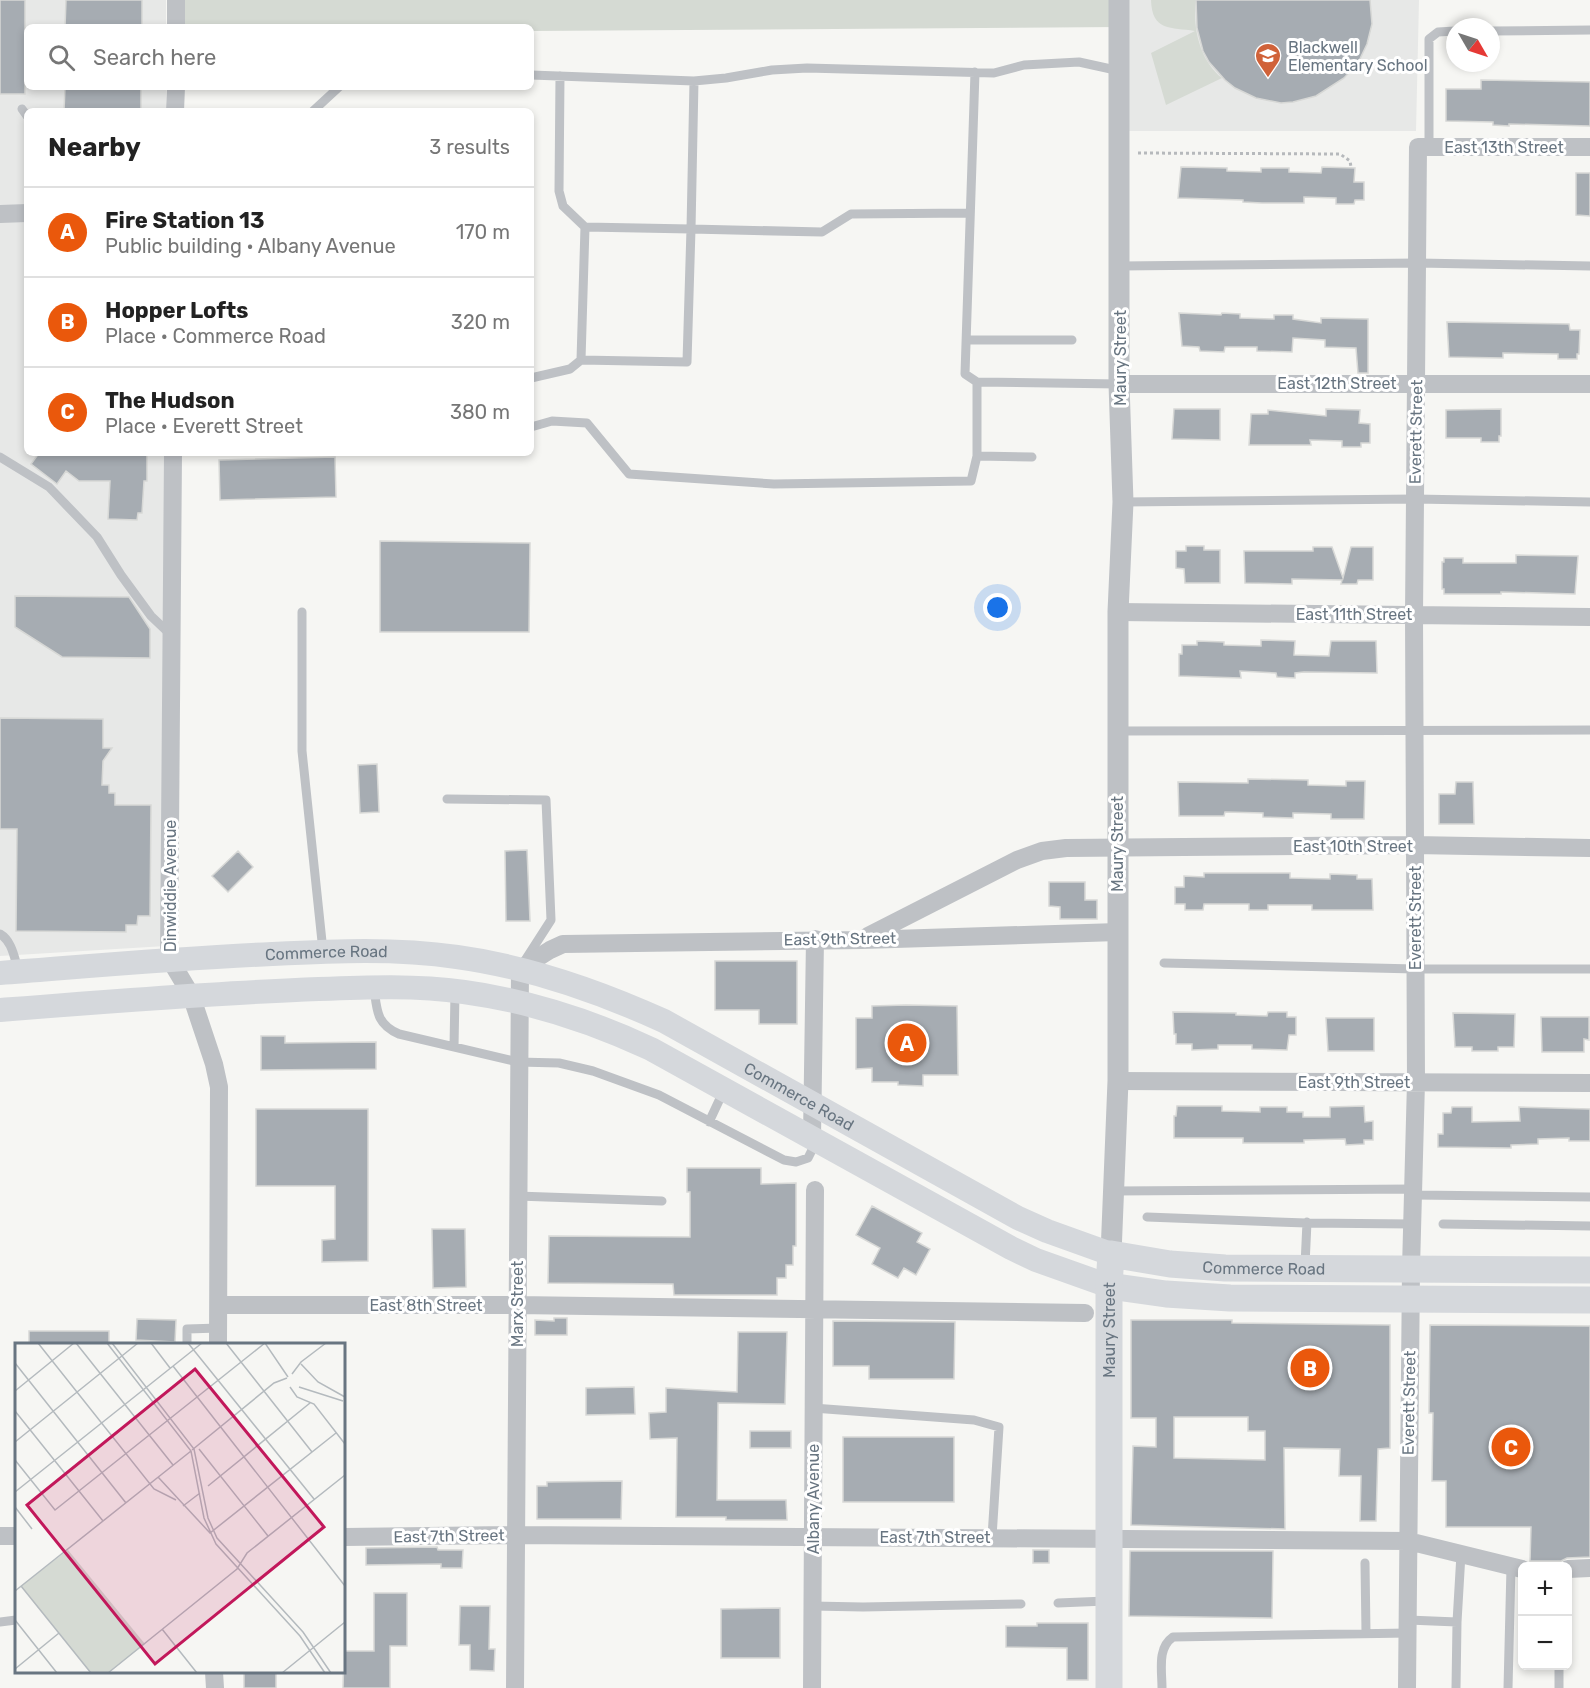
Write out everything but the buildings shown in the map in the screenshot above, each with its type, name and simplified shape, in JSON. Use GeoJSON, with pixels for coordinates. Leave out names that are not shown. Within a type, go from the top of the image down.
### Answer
{"type":"FeatureCollection","features":[{"type":"Feature","properties":{"kind":"main road","name":"Commerce Road"},"geometry":{"type":"LineString","coordinates":[[9,972],[169,958],[323,951],[383,951],[457,957],[520,969],[577,986],[648,1013],[718,1050],[814,1104],[885,1161],[1011,1248],[1036,1260],[1109,1286],[1166,1294],[1211,1297],[1590,1300]]}},
{"type":"Feature","properties":{"kind":"main road","name":"Commerce Road"},"geometry":{"type":"LineString","coordinates":[[0,1010],[191,995],[374,988],[455,991],[519,1001],[615,1032],[725,1088],[815,1139],[885,1161],[1047,1231],[1111,1254],[1192,1266],[1590,1270]]}},
{"type":"Feature","properties":{"kind":"main road","name":"Maury Street"},"geometry":{"type":"LineString","coordinates":[[1109,1688],[1109,1286],[1111,1254]]}},
{"type":"Feature","properties":{"kind":"street"},"geometry":{"type":"LineString","coordinates":[[176,0],[176,24]]}},
{"type":"Feature","properties":{"kind":"street","name":"Maury Street"},"geometry":{"type":"LineString","coordinates":[[1111,1254],[1118,1081],[1118,612],[1123,502],[1119,384],[1119,0]]}},
{"type":"Feature","properties":{"kind":"street"},"geometry":{"type":"LineString","coordinates":[[175,108],[176,90]]}},
{"type":"Feature","properties":{"kind":"street","name":"East 13th Street"},"geometry":{"type":"LineString","coordinates":[[1424,147],[1590,147]]}},
{"type":"Feature","properties":{"kind":"street","name":"Everett Street"},"geometry":{"type":"LineString","coordinates":[[1407,1688],[1410,1300],[1416,1082],[1415,499],[1418,263],[1424,147]]}},
{"type":"Feature","properties":{"kind":"street"},"geometry":{"type":"LineString","coordinates":[[0,214],[24,213]]}},
{"type":"Feature","properties":{"kind":"street","name":"East 12th Street"},"geometry":{"type":"LineString","coordinates":[[1119,384],[1590,384]]}},
{"type":"Feature","properties":{"kind":"street","name":"Dinwiddie Avenue"},"geometry":{"type":"LineString","coordinates":[[173,456],[169,958],[191,995],[214,1064],[220,1096],[218,1336]]}},
{"type":"Feature","properties":{"kind":"street","name":"East 11th Street"},"geometry":{"type":"LineString","coordinates":[[1118,612],[1590,617]]}},
{"type":"Feature","properties":{"kind":"street","name":"East 10th Street"},"geometry":{"type":"LineString","coordinates":[[862,940],[1017,860],[1042,851],[1066,848],[1414,845],[1590,848]]}},
{"type":"Feature","properties":{"kind":"street","name":"East 9th Street"},"geometry":{"type":"LineString","coordinates":[[520,969],[563,944],[862,940],[1118,932]]}},
{"type":"Feature","properties":{"kind":"street"},"geometry":{"type":"LineString","coordinates":[[815,939],[815,1139]]}},
{"type":"Feature","properties":{"kind":"street","name":"Marx Street"},"geometry":{"type":"LineString","coordinates":[[514,1688],[520,969]]}},
{"type":"Feature","properties":{"kind":"street","name":"East 9th Street"},"geometry":{"type":"LineString","coordinates":[[1118,1081],[1590,1083]]}},
{"type":"Feature","properties":{"kind":"street","name":"Albany Avenue"},"geometry":{"type":"LineString","coordinates":[[812,1688],[814,1190]]}},
{"type":"Feature","properties":{"kind":"street","name":"East 8th Street"},"geometry":{"type":"LineString","coordinates":[[219,1305],[517,1305],[814,1310]]}},
{"type":"Feature","properties":{"kind":"street"},"geometry":{"type":"LineString","coordinates":[[814,1310],[1085,1313]]}},
{"type":"Feature","properties":{"kind":"street","name":"East 7th Street"},"geometry":{"type":"LineString","coordinates":[[345,1537],[813,1536],[1408,1541],[1517,1568]]}},
{"type":"Feature","properties":{"kind":"street"},"geometry":{"type":"LineString","coordinates":[[1572,1569],[1590,1568]]}},
{"type":"Feature","properties":{"kind":"street"},"geometry":{"type":"LineString","coordinates":[[214,1673],[215,1688]]}},
{"type":"Feature","properties":{"kind":"lane"},"geometry":{"type":"LineString","coordinates":[[1500,31],[1590,30]]}},
{"type":"Feature","properties":{"kind":"lane"},"geometry":{"type":"LineString","coordinates":[[1424,147],[1429,39],[1438,32],[1446,32]]}},
{"type":"Feature","properties":{"kind":"lane"},"geometry":{"type":"LineString","coordinates":[[534,75],[694,81],[772,70],[807,68],[994,73],[1024,65],[1079,62],[1120,71]]}},
{"type":"Feature","properties":{"kind":"lane"},"geometry":{"type":"LineString","coordinates":[[975,72],[965,374],[977,382],[1119,384]]}},
{"type":"Feature","properties":{"kind":"lane"},"geometry":{"type":"LineString","coordinates":[[560,76],[559,191],[563,206],[585,227],[822,232],[851,214],[970,213]]}},
{"type":"Feature","properties":{"kind":"lane"},"geometry":{"type":"LineString","coordinates":[[534,377],[570,369],[581,360],[687,362],[694,81]]}},
{"type":"Feature","properties":{"kind":"lane"},"geometry":{"type":"LineString","coordinates":[[316,108],[336,90]]}},
{"type":"Feature","properties":{"kind":"lane"},"geometry":{"type":"LineString","coordinates":[[581,360],[585,227]]}},
{"type":"Feature","properties":{"kind":"lane"},"geometry":{"type":"LineString","coordinates":[[1120,266],[1418,263],[1590,266]]}},
{"type":"Feature","properties":{"kind":"lane"},"geometry":{"type":"LineString","coordinates":[[966,340],[1072,340]]}},
{"type":"Feature","properties":{"kind":"lane"},"geometry":{"type":"LineString","coordinates":[[534,426],[552,422],[587,423],[630,474],[774,484],[971,481],[977,456],[977,382]]}},
{"type":"Feature","properties":{"kind":"lane"},"geometry":{"type":"LineString","coordinates":[[977,456],[1032,457]]}},
{"type":"Feature","properties":{"kind":"lane"},"geometry":{"type":"LineString","coordinates":[[0,457],[49,487],[97,537],[121,575],[152,616],[171,635]]}},
{"type":"Feature","properties":{"kind":"lane"},"geometry":{"type":"LineString","coordinates":[[1123,502],[1415,499],[1590,502]]}},
{"type":"Feature","properties":{"kind":"lane"},"geometry":{"type":"LineString","coordinates":[[302,612],[302,751],[323,951]]}},
{"type":"Feature","properties":{"kind":"lane"},"geometry":{"type":"LineString","coordinates":[[1117,731],[1590,730]]}},
{"type":"Feature","properties":{"kind":"lane"},"geometry":{"type":"LineString","coordinates":[[447,799],[546,800],[551,920],[520,969]]}},
{"type":"Feature","properties":{"kind":"lane"},"geometry":{"type":"LineString","coordinates":[[0,934],[9,943],[9,972]]}},
{"type":"Feature","properties":{"kind":"lane"},"geometry":{"type":"LineString","coordinates":[[1164,963],[1415,969],[1590,969]]}},
{"type":"Feature","properties":{"kind":"lane"},"geometry":{"type":"LineString","coordinates":[[374,988],[382,1023],[389,1030],[399,1034],[518,1062],[559,1064],[593,1071],[659,1095],[784,1160],[796,1162],[808,1158],[815,1139]]}},
{"type":"Feature","properties":{"kind":"lane"},"geometry":{"type":"LineString","coordinates":[[454,1047],[455,991]]}},
{"type":"Feature","properties":{"kind":"lane"},"geometry":{"type":"LineString","coordinates":[[709,1122],[725,1088]]}},
{"type":"Feature","properties":{"kind":"lane"},"geometry":{"type":"LineString","coordinates":[[1114,1191],[1413,1192],[1590,1197]]}},
{"type":"Feature","properties":{"kind":"lane"},"geometry":{"type":"LineString","coordinates":[[518,1196],[662,1201]]}},
{"type":"Feature","properties":{"kind":"lane"},"geometry":{"type":"LineString","coordinates":[[1148,1217],[1412,1224]]}},
{"type":"Feature","properties":{"kind":"lane"},"geometry":{"type":"LineString","coordinates":[[1305,1268],[1307,1222]]}},
{"type":"Feature","properties":{"kind":"lane"},"geometry":{"type":"LineString","coordinates":[[1443,1224],[1590,1226]]}},
{"type":"Feature","properties":{"kind":"lane"},"geometry":{"type":"LineString","coordinates":[[187,1343],[187,1329],[218,1336]]}},
{"type":"Feature","properties":{"kind":"lane"},"geometry":{"type":"LineString","coordinates":[[813,1408],[974,1420],[999,1427],[992,1537]]}},
{"type":"Feature","properties":{"kind":"lane"},"geometry":{"type":"LineString","coordinates":[[1456,1688],[1461,1554]]}},
{"type":"Feature","properties":{"kind":"lane"},"geometry":{"type":"LineString","coordinates":[[1365,1563],[1366,1633]]}},
{"type":"Feature","properties":{"kind":"lane"},"geometry":{"type":"LineString","coordinates":[[1508,1688],[1517,1568]]}},
{"type":"Feature","properties":{"kind":"lane"},"geometry":{"type":"LineString","coordinates":[[1058,1603],[1110,1601]]}},
{"type":"Feature","properties":{"kind":"lane"},"geometry":{"type":"LineString","coordinates":[[812,1606],[1021,1604]]}},
{"type":"Feature","properties":{"kind":"lane"},"geometry":{"type":"LineString","coordinates":[[0,1622],[15,1620]]}},
{"type":"Feature","properties":{"kind":"lane"},"geometry":{"type":"LineString","coordinates":[[1162,1688],[1162,1652],[1166,1642],[1173,1637],[1366,1633],[1408,1626],[1457,1622]]}},
{"type":"Feature","properties":{"kind":"lane"},"geometry":{"type":"LineString","coordinates":[[1559,1670],[1559,1688]]}},
{"type":"Feature","properties":{"kind":"path"},"geometry":{"type":"LineString","coordinates":[[1138,153],[1340,154],[1350,160],[1351,167]]}},
{"type":"Feature","properties":{"kind":"shaded area"},"geometry":{"type":"Polygon","coordinates":[[[0,0],[166,0],[166,24],[24,24],[24,90],[166,90],[166,108],[24,108],[24,456],[166,456],[166,946],[0,956],[0,0]]]}},
{"type":"Feature","properties":{"kind":"shaded area"},"geometry":{"type":"Polygon","coordinates":[[[175,0],[1119,0],[1119,27],[534,31],[534,24],[175,24],[175,0]]]}},
{"type":"Feature","properties":{"kind":"shaded area","name":"Blackwell Elementary School"},"geometry":{"type":"Polygon","coordinates":[[[1119,0],[1419,0],[1416,131],[1119,131],[1119,0]]]}},
{"type":"Feature","properties":{"kind":"shaded area"},"geometry":{"type":"Polygon","coordinates":[[[1151,0],[1196,0],[1195,21],[1199,43],[1208,62],[1222,78],[1166,105],[1151,53],[1195,31],[1171,28],[1159,23],[1152,10],[1151,0]]]}},
{"type":"Feature","properties":{"kind":"place","name":"Blackwell Elementary School"},"geometry":{"type":"Point","coordinates":[1268,79]}},
{"type":"Feature","properties":{"kind":"place","name":"Fire Station 13"},"geometry":{"type":"Point","coordinates":[907,1043]}},
{"type":"Feature","properties":{"kind":"place","name":"Hopper Lofts"},"geometry":{"type":"Point","coordinates":[1310,1368]}},
{"type":"Feature","properties":{"kind":"place","name":"The Hudson"},"geometry":{"type":"Point","coordinates":[1511,1447]}}]}
